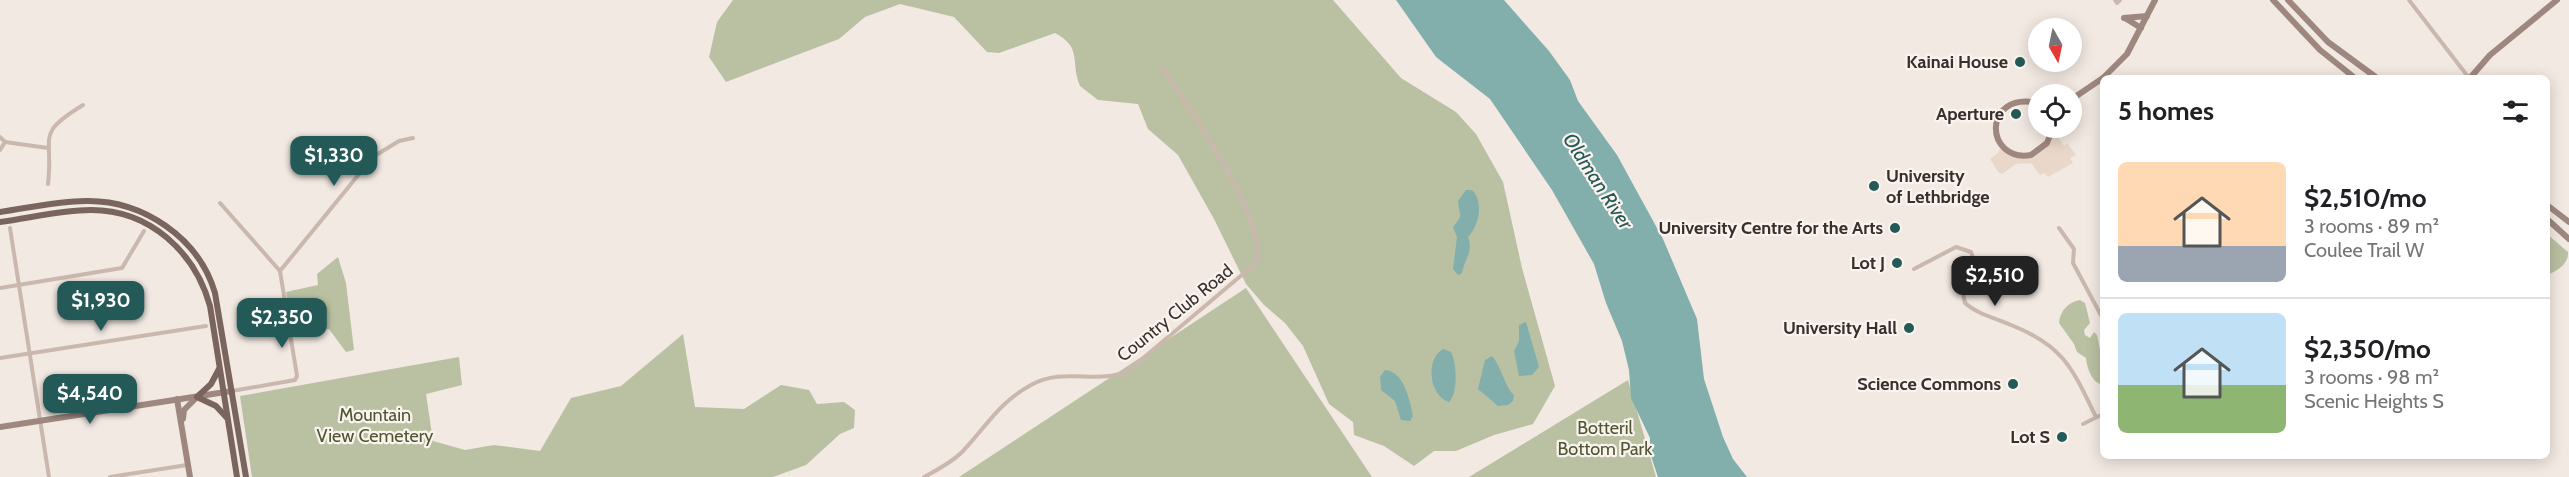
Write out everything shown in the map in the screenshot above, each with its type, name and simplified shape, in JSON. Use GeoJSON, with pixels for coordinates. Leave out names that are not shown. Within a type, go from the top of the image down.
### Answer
{"type":"FeatureCollection","features":[{"type":"Feature","properties":{"kind":"main road"},"geometry":{"type":"LineString","coordinates":[[0,212],[75,201],[103,202],[137,210],[168,227],[195,254],[212,282],[220,312],[228,392],[228,420],[237,477]]}},
{"type":"Feature","properties":{"kind":"main road"},"geometry":{"type":"LineString","coordinates":[[0,222],[92,210],[131,216],[156,229],[181,250],[201,279],[210,306],[220,365],[246,477]]}},
{"type":"Feature","properties":{"kind":"main road"},"geometry":{"type":"LineString","coordinates":[[220,365],[210,384],[197,397],[216,406],[228,420]]}},
{"type":"Feature","properties":{"kind":"street"},"geometry":{"type":"LineString","coordinates":[[2115,0],[2117,3],[2120,0]]}},
{"type":"Feature","properties":{"kind":"street"},"geometry":{"type":"LineString","coordinates":[[2106,75],[2127,54],[2155,0]]}},
{"type":"Feature","properties":{"kind":"street"},"geometry":{"type":"LineString","coordinates":[[2272,0],[2320,50],[2351,75]]}},
{"type":"Feature","properties":{"kind":"street"},"geometry":{"type":"LineString","coordinates":[[2288,0],[2328,42],[2373,75]]}},
{"type":"Feature","properties":{"kind":"street"},"geometry":{"type":"LineString","coordinates":[[2409,0],[2468,75]]}},
{"type":"Feature","properties":{"kind":"street"},"geometry":{"type":"LineString","coordinates":[[2473,75],[2490,55],[2557,0]]}},
{"type":"Feature","properties":{"kind":"street"},"geometry":{"type":"LineString","coordinates":[[2141,28],[2124,18],[2147,16]]}},
{"type":"Feature","properties":{"kind":"street","name":"Country Club Road"},"geometry":{"type":"LineString","coordinates":[[924,477],[952,460],[996,410],[1033,384],[1059,375],[1109,376],[1129,370],[1256,263],[1257,246],[1241,197],[1198,119],[1162,68]]}},
{"type":"Feature","properties":{"kind":"street"},"geometry":{"type":"LineString","coordinates":[[2082,93],[2100,80]]}},
{"type":"Feature","properties":{"kind":"street"},"geometry":{"type":"LineString","coordinates":[[2028,101],[2010,104],[2001,112],[1996,129],[2001,144],[2012,153],[2031,155],[2042,149],[2048,138]]}},
{"type":"Feature","properties":{"kind":"street"},"geometry":{"type":"LineString","coordinates":[[48,184],[50,160],[48,139],[55,124],[83,105]]}},
{"type":"Feature","properties":{"kind":"street"},"geometry":{"type":"LineString","coordinates":[[0,137],[5,142],[48,148]]}},
{"type":"Feature","properties":{"kind":"street"},"geometry":{"type":"LineString","coordinates":[[280,271],[373,157],[399,141],[413,138]]}},
{"type":"Feature","properties":{"kind":"street"},"geometry":{"type":"LineString","coordinates":[[0,150],[5,142]]}},
{"type":"Feature","properties":{"kind":"street"},"geometry":{"type":"LineString","coordinates":[[0,427],[228,392],[297,378],[280,271],[219,203]]}},
{"type":"Feature","properties":{"kind":"street"},"geometry":{"type":"LineString","coordinates":[[2550,207],[2569,222]]}},
{"type":"Feature","properties":{"kind":"street"},"geometry":{"type":"LineString","coordinates":[[2550,222],[2569,239]]}},
{"type":"Feature","properties":{"kind":"street"},"geometry":{"type":"LineString","coordinates":[[10,228],[49,477]]}},
{"type":"Feature","properties":{"kind":"street"},"geometry":{"type":"LineString","coordinates":[[2059,228],[2074,249],[2073,262],[2100,313]]}},
{"type":"Feature","properties":{"kind":"street"},"geometry":{"type":"LineString","coordinates":[[0,288],[122,268],[144,231]]}},
{"type":"Feature","properties":{"kind":"street"},"geometry":{"type":"LineString","coordinates":[[1914,268],[1956,247],[1971,252],[1975,264],[1962,289],[1965,303],[1979,312],[2036,336],[2053,347],[2071,368],[2096,417]]}},
{"type":"Feature","properties":{"kind":"street"},"geometry":{"type":"LineString","coordinates":[[0,358],[206,326]]}},
{"type":"Feature","properties":{"kind":"street"},"geometry":{"type":"LineString","coordinates":[[182,426],[184,410],[197,397]]}},
{"type":"Feature","properties":{"kind":"street"},"geometry":{"type":"LineString","coordinates":[[177,399],[190,477]]}},
{"type":"Feature","properties":{"kind":"street"},"geometry":{"type":"LineString","coordinates":[[2083,424],[2100,415]]}},
{"type":"Feature","properties":{"kind":"street"},"geometry":{"type":"LineString","coordinates":[[111,477],[188,465]]}},
{"type":"Feature","properties":{"kind":"green space"},"geometry":{"type":"Polygon","coordinates":[[[733,0],[1333,0],[1401,78],[1456,112],[1476,134],[1503,182],[1522,268],[1555,386],[1533,424],[1494,435],[1456,451],[1434,451],[1414,466],[1384,446],[1354,435],[1353,422],[1329,404],[1303,346],[1285,323],[1264,305],[1246,284],[1214,219],[1178,155],[1148,129],[1138,104],[1098,100],[1080,86],[1073,50],[1064,39],[1055,33],[999,53],[987,52],[954,17],[900,4],[865,17],[839,39],[726,82],[709,57],[717,22],[733,0]]]}},
{"type":"Feature","properties":{"kind":"green space"},"geometry":{"type":"Polygon","coordinates":[[[2550,237],[2568,252],[2567,260],[2550,273],[2550,237]]]}},
{"type":"Feature","properties":{"kind":"green space"},"geometry":{"type":"Polygon","coordinates":[[[338,257],[346,283],[354,350],[346,352],[329,329],[294,335],[286,292],[318,285],[317,274],[338,257]]]}},
{"type":"Feature","properties":{"kind":"green space"},"geometry":{"type":"Polygon","coordinates":[[[1246,288],[1372,477],[959,477],[1246,288]]]}},
{"type":"Feature","properties":{"kind":"green space"},"geometry":{"type":"Polygon","coordinates":[[[2080,300],[2085,303],[2090,323],[2084,330],[2085,335],[2090,338],[2094,332],[2097,335],[2100,350],[2100,384],[2090,373],[2086,358],[2077,352],[2059,323],[2065,308],[2080,300]]]}},
{"type":"Feature","properties":{"kind":"green space","name":"Mountain View Cemetery"},"geometry":{"type":"Polygon","coordinates":[[[683,334],[695,407],[744,409],[781,385],[809,390],[817,404],[844,402],[855,410],[854,428],[840,434],[806,465],[773,477],[252,477],[240,396],[459,357],[462,385],[426,394],[433,441],[465,450],[494,445],[540,451],[571,398],[621,386],[683,334]]]}},
{"type":"Feature","properties":{"kind":"green space","name":"Botteril Bottom Park"},"geometry":{"type":"Polygon","coordinates":[[[1628,380],[1656,477],[1469,477],[1628,380]]]}},
{"type":"Feature","properties":{"kind":"shaded area"},"geometry":{"type":"Polygon","coordinates":[[[2047,138],[2059,138],[2064,146],[2067,143],[2076,155],[2070,158],[2073,163],[2048,177],[2045,173],[2040,175],[2031,163],[2016,164],[2002,174],[1998,172],[1990,159],[1999,152],[2001,144],[2012,154],[2038,152],[2047,138]]]}},
{"type":"Feature","properties":{"kind":"water","name":"Oldman River"},"geometry":{"type":"Polygon","coordinates":[[[1396,0],[1504,0],[1549,51],[1570,80],[1578,101],[1617,155],[1663,239],[1697,319],[1704,379],[1723,437],[1733,459],[1747,477],[1658,477],[1650,453],[1650,438],[1631,398],[1629,370],[1622,341],[1606,303],[1594,264],[1552,190],[1490,99],[1436,57],[1396,0]]]}},
{"type":"Feature","properties":{"kind":"water"},"geometry":{"type":"Polygon","coordinates":[[[1466,190],[1472,190],[1476,195],[1479,213],[1475,227],[1468,237],[1470,247],[1462,273],[1458,275],[1453,269],[1457,237],[1453,227],[1460,217],[1458,201],[1466,190]]]}},
{"type":"Feature","properties":{"kind":"water"},"geometry":{"type":"Polygon","coordinates":[[[1526,322],[1539,367],[1532,375],[1519,376],[1514,351],[1519,341],[1519,325],[1526,322]]]}},
{"type":"Feature","properties":{"kind":"water"},"geometry":{"type":"Polygon","coordinates":[[[1443,349],[1451,352],[1455,371],[1454,392],[1449,402],[1437,393],[1432,377],[1434,361],[1443,349]]]}},
{"type":"Feature","properties":{"kind":"water"},"geometry":{"type":"Polygon","coordinates":[[[1492,356],[1514,395],[1513,401],[1508,405],[1498,406],[1478,389],[1485,360],[1492,356]]]}},
{"type":"Feature","properties":{"kind":"water"},"geometry":{"type":"Polygon","coordinates":[[[1385,370],[1397,376],[1405,388],[1413,416],[1410,421],[1401,420],[1395,401],[1381,390],[1380,377],[1385,370]]]}},
{"type":"Feature","properties":{"kind":"place","name":"Kainai House"},"geometry":{"type":"Point","coordinates":[2020,62]}},
{"type":"Feature","properties":{"kind":"place","name":"Aperture"},"geometry":{"type":"Point","coordinates":[2016,114]}},
{"type":"Feature","properties":{"kind":"place","name":"University of Lethbridge"},"geometry":{"type":"Point","coordinates":[1874,186]}},
{"type":"Feature","properties":{"kind":"place","name":"University Centre for the Arts"},"geometry":{"type":"Point","coordinates":[1895,228]}},
{"type":"Feature","properties":{"kind":"place","name":"Lot J"},"geometry":{"type":"Point","coordinates":[1897,263]}},
{"type":"Feature","properties":{"kind":"place","name":"University Hall"},"geometry":{"type":"Point","coordinates":[1909,328]}},
{"type":"Feature","properties":{"kind":"place","name":"Science Commons"},"geometry":{"type":"Point","coordinates":[2013,384]}},
{"type":"Feature","properties":{"kind":"place","name":"Lot S"},"geometry":{"type":"Point","coordinates":[2062,437]}}]}
